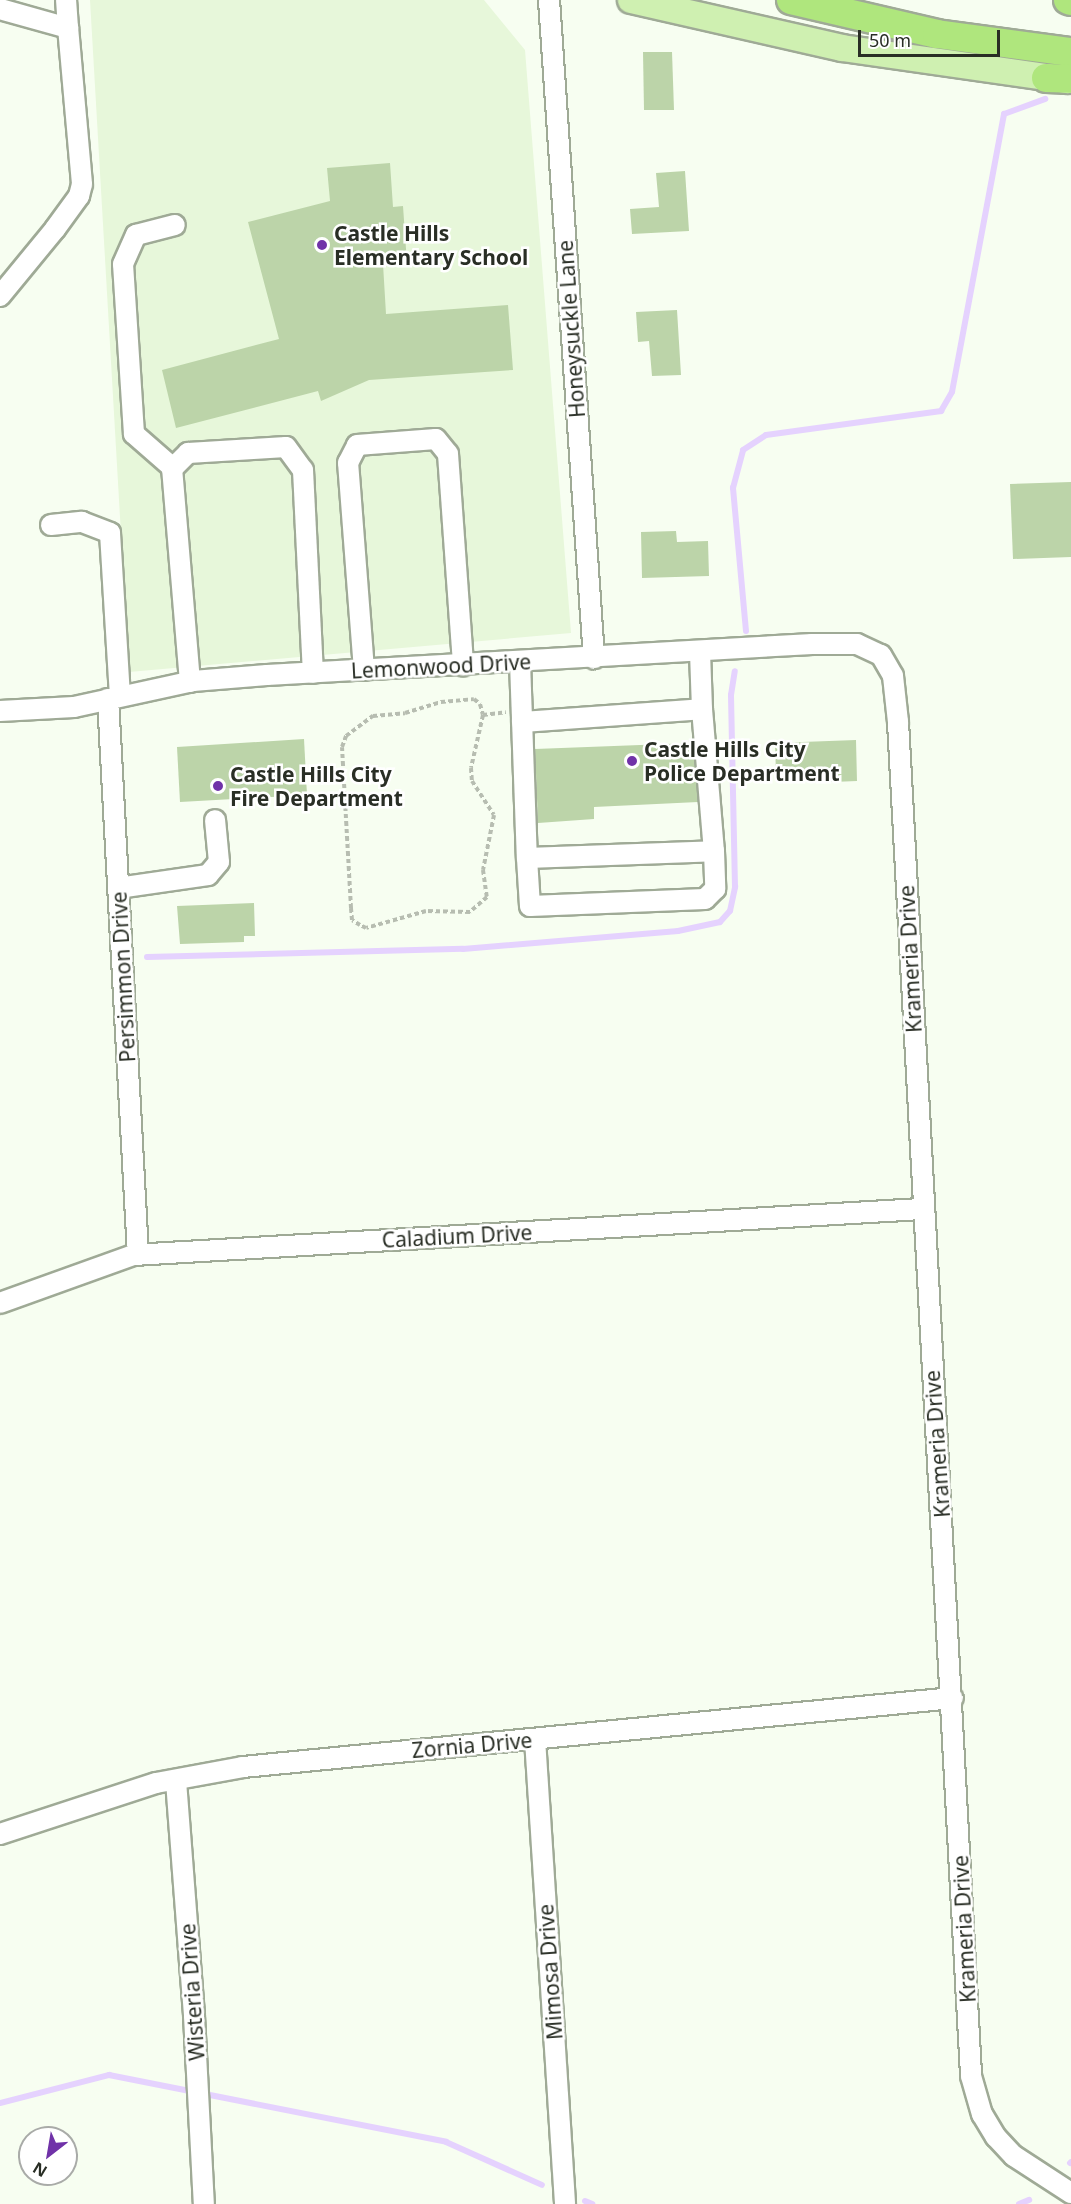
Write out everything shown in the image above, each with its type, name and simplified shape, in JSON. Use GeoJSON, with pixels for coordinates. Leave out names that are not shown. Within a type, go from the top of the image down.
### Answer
{"type":"FeatureCollection","features":[{"type":"Feature","properties":{"kind":"highway"},"geometry":{"type":"LineString","coordinates":[[791,0],[937,34],[1071,52]]}},
{"type":"Feature","properties":{"kind":"main road"},"geometry":{"type":"LineString","coordinates":[[631,0],[842,48],[1063,79]]}},
{"type":"Feature","properties":{"kind":"main road"},"geometry":{"type":"LineString","coordinates":[[670,0],[701,16]]}},
{"type":"Feature","properties":{"kind":"street"},"geometry":{"type":"LineString","coordinates":[[0,296],[79,196],[81,184],[66,0]]}},
{"type":"Feature","properties":{"kind":"street","name":"Honeysuckle Lane"},"geometry":{"type":"LineString","coordinates":[[549,0],[594,658]]}},
{"type":"Feature","properties":{"kind":"street"},"geometry":{"type":"LineString","coordinates":[[0,9],[68,28]]}},
{"type":"Feature","properties":{"kind":"street"},"geometry":{"type":"LineString","coordinates":[[176,225],[136,235],[123,264],[134,434],[173,468],[190,682]]}},
{"type":"Feature","properties":{"kind":"street"},"geometry":{"type":"LineString","coordinates":[[364,670],[348,463],[357,445],[436,439],[448,454],[463,665]]}},
{"type":"Feature","properties":{"kind":"street"},"geometry":{"type":"LineString","coordinates":[[173,468],[188,453],[286,447],[303,470],[313,673]]}},
{"type":"Feature","properties":{"kind":"street","name":"Persimmon Drive"},"geometry":{"type":"LineString","coordinates":[[51,525],[82,522],[110,533],[118,888],[138,1255]]}},
{"type":"Feature","properties":{"kind":"street","name":"Lemonwood Drive"},"geometry":{"type":"LineString","coordinates":[[0,711],[74,707],[190,682],[313,673],[857,644],[881,655]]}},
{"type":"Feature","properties":{"kind":"street"},"geometry":{"type":"LineString","coordinates":[[520,662],[530,906],[705,899],[715,889],[700,651]]}},
{"type":"Feature","properties":{"kind":"street","name":"Krameria Drive"},"geometry":{"type":"LineString","coordinates":[[881,655],[893,676],[898,722],[922,1209],[953,1698],[971,2076],[982,2114],[996,2137],[1014,2156],[1071,2193]]}},
{"type":"Feature","properties":{"kind":"street"},"geometry":{"type":"LineString","coordinates":[[522,716],[702,709]]}},
{"type":"Feature","properties":{"kind":"street"},"geometry":{"type":"LineString","coordinates":[[118,888],[208,875],[219,862],[215,820]]}},
{"type":"Feature","properties":{"kind":"street"},"geometry":{"type":"LineString","coordinates":[[527,858],[714,851]]}},
{"type":"Feature","properties":{"kind":"street","name":"Caladium Drive"},"geometry":{"type":"LineString","coordinates":[[0,1303],[138,1255],[922,1209]]}},
{"type":"Feature","properties":{"kind":"street","name":"Zornia Drive"},"geometry":{"type":"LineString","coordinates":[[0,1834],[156,1783],[243,1767],[953,1698]]}},
{"type":"Feature","properties":{"kind":"street","name":"Mimosa Drive"},"geometry":{"type":"LineString","coordinates":[[535,1739],[565,2204]]}},
{"type":"Feature","properties":{"kind":"street","name":"Wisteria Drive"},"geometry":{"type":"LineString","coordinates":[[176,1781],[197,2063],[204,2204]]}},
{"type":"Feature","properties":{"kind":"path"},"geometry":{"type":"LineString","coordinates":[[474,699],[480,704],[483,715],[471,768],[472,781],[494,814],[483,870],[487,897],[470,912],[426,912],[366,928],[360,925],[352,920],[342,747],[346,736],[373,716],[405,713],[441,702],[474,699]]}},
{"type":"Feature","properties":{"kind":"path"},"geometry":{"type":"LineString","coordinates":[[483,715],[522,716]]}},
{"type":"Feature","properties":{"kind":"shaded area","name":"Castle Hills Elementary School"},"geometry":{"type":"Polygon","coordinates":[[[90,0],[484,0],[525,50],[571,633],[129,672],[90,0]]]}},
{"type":"Feature","properties":{"kind":"building"},"geometry":{"type":"Polygon","coordinates":[[[643,52],[672,52],[674,110],[644,110],[643,52]]]}},
{"type":"Feature","properties":{"kind":"building"},"geometry":{"type":"Polygon","coordinates":[[[390,163],[393,207],[403,206],[407,263],[383,264],[386,314],[508,305],[513,370],[369,380],[321,401],[318,391],[176,428],[162,370],[279,339],[248,222],[330,201],[327,168],[390,163]]]}},
{"type":"Feature","properties":{"kind":"building"},"geometry":{"type":"Polygon","coordinates":[[[685,171],[689,231],[632,234],[630,209],[659,207],[656,173],[685,171]]]}},
{"type":"Feature","properties":{"kind":"building"},"geometry":{"type":"Polygon","coordinates":[[[677,310],[681,375],[652,376],[649,341],[638,342],[636,312],[677,310]]]}},
{"type":"Feature","properties":{"kind":"building"},"geometry":{"type":"Polygon","coordinates":[[[1071,482],[1071,557],[1013,559],[1010,484],[1071,482]]]}},
{"type":"Feature","properties":{"kind":"building"},"geometry":{"type":"Polygon","coordinates":[[[676,531],[677,542],[708,541],[709,576],[642,578],[641,532],[676,531]]]}},
{"type":"Feature","properties":{"kind":"building"},"geometry":{"type":"Polygon","coordinates":[[[304,739],[307,795],[180,802],[177,747],[304,739]]]}},
{"type":"Feature","properties":{"kind":"building"},"geometry":{"type":"Polygon","coordinates":[[[856,740],[857,781],[808,783],[808,773],[776,774],[775,743],[856,740]]]}},
{"type":"Feature","properties":{"kind":"building"},"geometry":{"type":"Polygon","coordinates":[[[693,743],[698,802],[594,807],[594,819],[538,823],[535,749],[693,743]]]}},
{"type":"Feature","properties":{"kind":"building"},"geometry":{"type":"Polygon","coordinates":[[[254,903],[255,936],[244,936],[244,942],[180,944],[177,906],[254,903]]]}},
{"type":"Feature","properties":{"kind":"waterway"},"geometry":{"type":"LineString","coordinates":[[746,631],[733,488],[743,450],[766,435],[941,411],[952,392],[1004,114],[1045,99]]}},
{"type":"Feature","properties":{"kind":"waterway"},"geometry":{"type":"LineString","coordinates":[[147,957],[463,949],[678,931],[720,922],[730,911],[735,887],[731,695],[735,671]]}},
{"type":"Feature","properties":{"kind":"waterway"},"geometry":{"type":"LineString","coordinates":[[0,2103],[109,2075],[446,2142],[542,2185]]}},
{"type":"Feature","properties":{"kind":"waterway"},"geometry":{"type":"LineString","coordinates":[[1019,2204],[1029,2200]]}},
{"type":"Feature","properties":{"kind":"waterway"},"geometry":{"type":"LineString","coordinates":[[585,2201],[592,2204]]}},
{"type":"Feature","properties":{"kind":"place","name":"Castle Hills Elementary School"},"geometry":{"type":"Point","coordinates":[322,245]}},
{"type":"Feature","properties":{"kind":"place","name":"Castle Hills City Police Department"},"geometry":{"type":"Point","coordinates":[632,761]}},
{"type":"Feature","properties":{"kind":"place","name":"Castle Hills City Fire Department"},"geometry":{"type":"Point","coordinates":[218,786]}}]}
